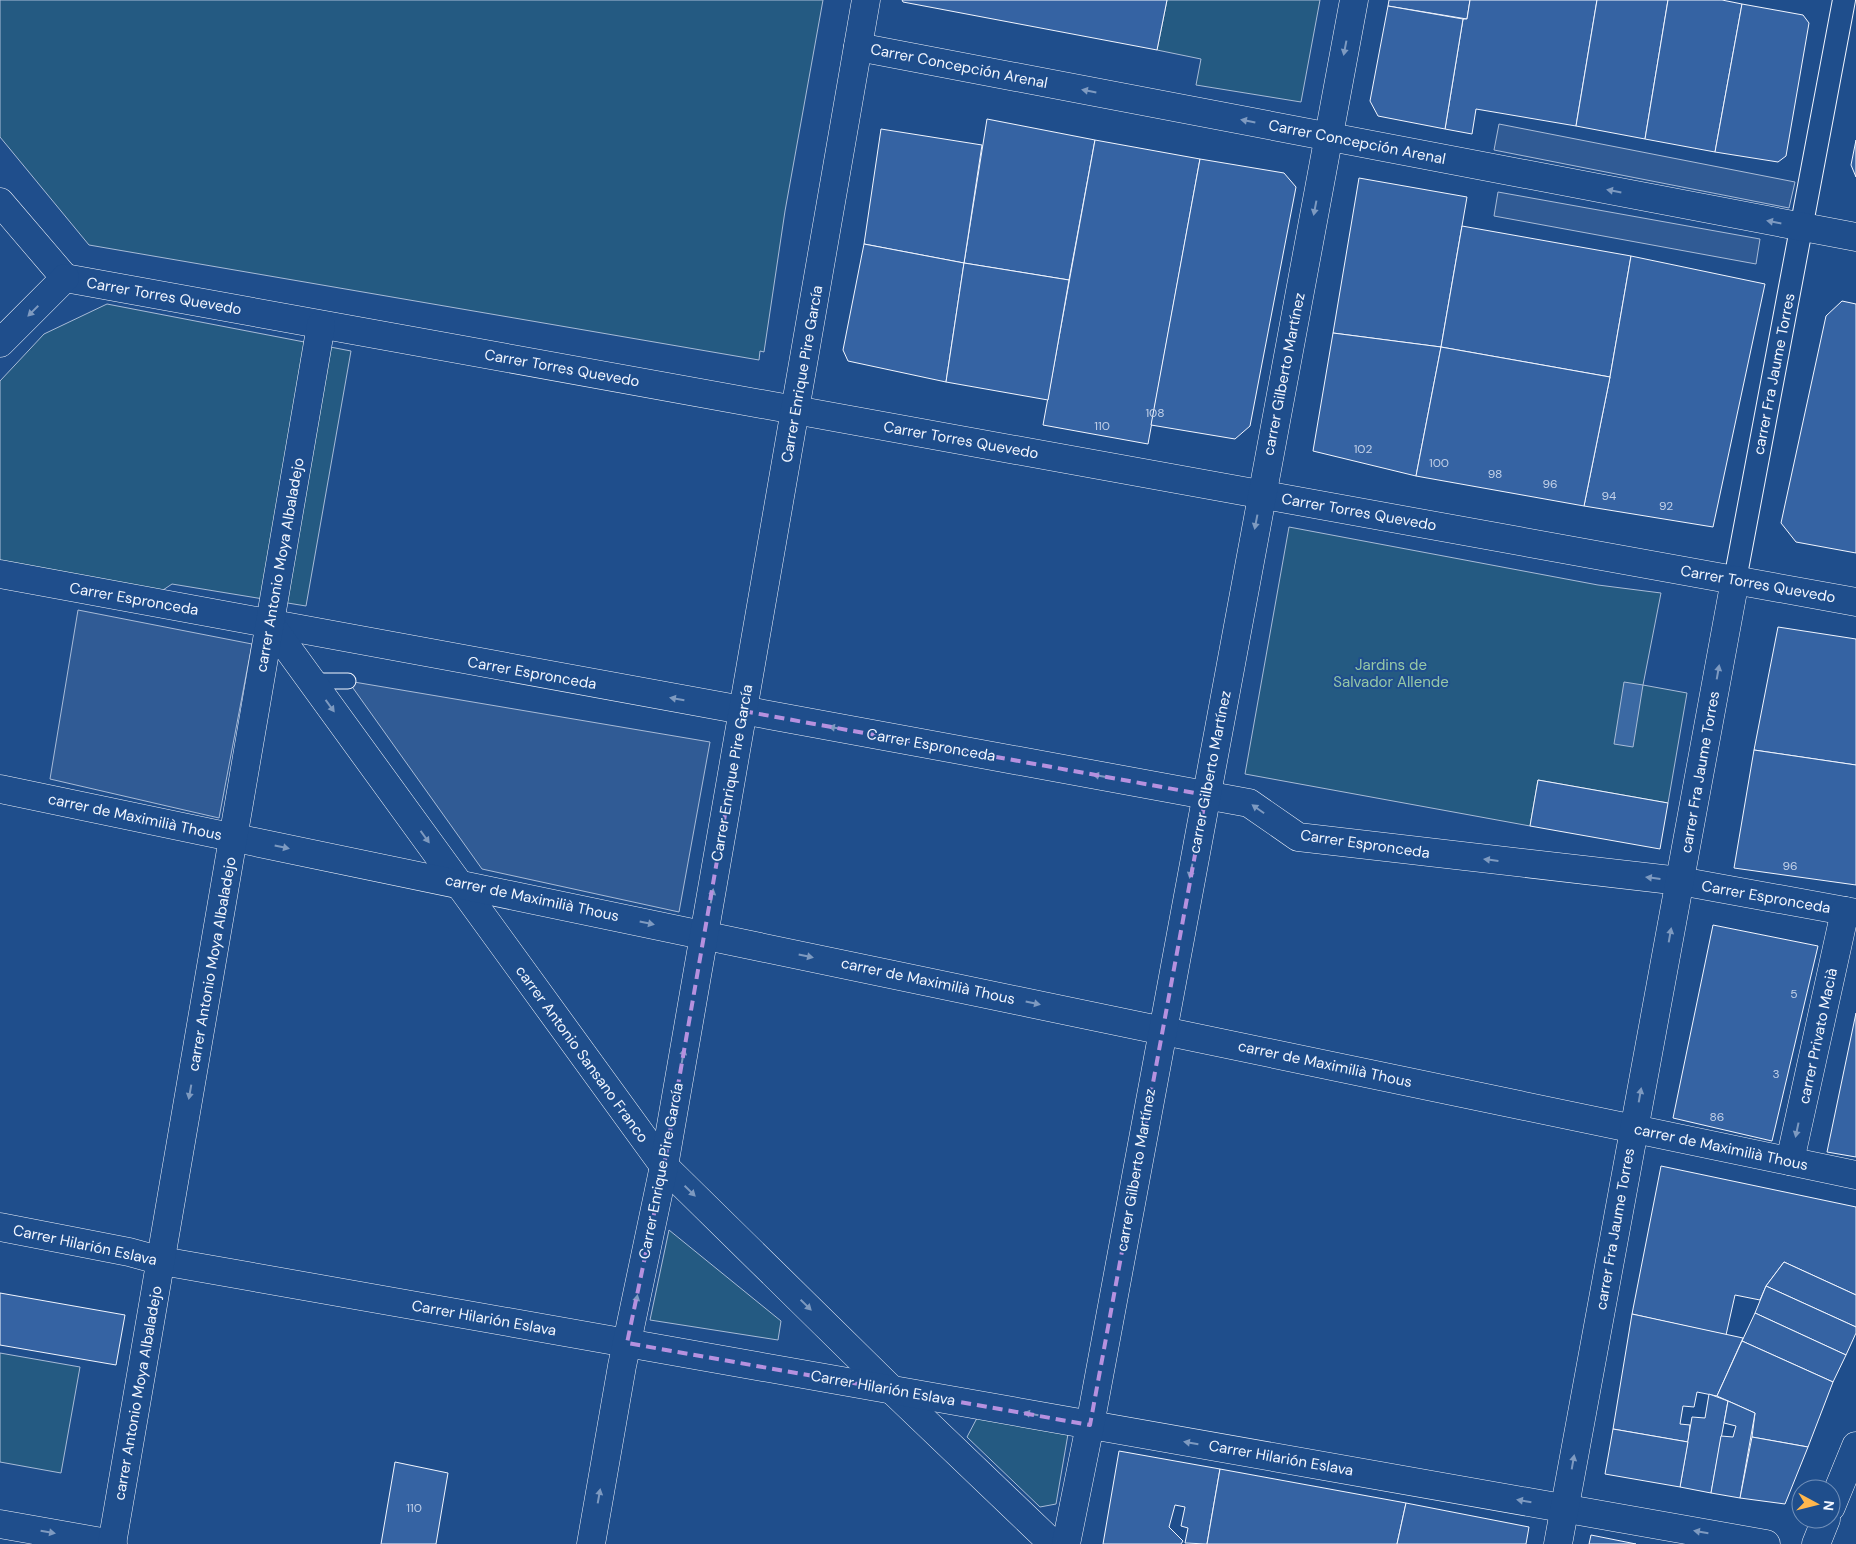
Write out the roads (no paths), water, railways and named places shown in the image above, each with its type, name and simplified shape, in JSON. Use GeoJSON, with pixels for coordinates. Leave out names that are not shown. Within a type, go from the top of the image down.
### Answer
{"type":"FeatureCollection","features":[{"type":"Feature","properties":{"kind":"street","name":"Carrer Enrique Pire García"},"geometry":{"type":"LineString","coordinates":[[591,1544],[627,1343],[664,1166],[866,0]]}},
{"type":"Feature","properties":{"kind":"street","name":"carrer Gilberto Martínez"},"geometry":{"type":"LineString","coordinates":[[1066,1544],[1090,1425],[1354,0]]}},
{"type":"Feature","properties":{"kind":"street","name":"carrer Fra Jaume Torres"},"geometry":{"type":"LineString","coordinates":[[1558,1544],[1735,580],[1844,0]]}},
{"type":"Feature","properties":{"kind":"street","name":"Carrer Concepción Arenal"},"geometry":{"type":"LineString","coordinates":[[858,47],[1856,237]]}},
{"type":"Feature","properties":{"kind":"street"},"geometry":{"type":"LineString","coordinates":[[0,202],[65,278],[0,343]]}},
{"type":"Feature","properties":{"kind":"street","name":"Carrer Torres Quevedo"},"geometry":{"type":"LineString","coordinates":[[65,278],[1856,602]]}},
{"type":"Feature","properties":{"kind":"street","name":"carrer Antonio Moya Albaladejo"},"geometry":{"type":"LineString","coordinates":[[112,1544],[321,325]]}},
{"type":"Feature","properties":{"kind":"street","name":"Carrer Espronceda"},"geometry":{"type":"LineString","coordinates":[[0,574],[1249,803],[1298,837],[1680,881],[1851,912]]}},
{"type":"Feature","properties":{"kind":"street","name":"carrer Antonio Sansano Franco"},"geometry":{"type":"LineString","coordinates":[[270,624],[664,1166],[892,1390],[1053,1544]]}},
{"type":"Feature","properties":{"kind":"street","name":"carrer de Maximilià Thous"},"geometry":{"type":"LineString","coordinates":[[0,789],[1856,1175]]}},
{"type":"Feature","properties":{"kind":"street","name":"carrer Privato Macià"},"geometry":{"type":"LineString","coordinates":[[1790,1161],[1851,912]]}},
{"type":"Feature","properties":{"kind":"street","name":"Carrer Hilarión Eslava"},"geometry":{"type":"LineString","coordinates":[[0,1227],[130,1252],[162,1261],[1766,1544]]}},
{"type":"Feature","properties":{"kind":"street"},"geometry":{"type":"LineString","coordinates":[[1841,1483],[1856,1446]]}},
{"type":"Feature","properties":{"kind":"street"},"geometry":{"type":"LineString","coordinates":[[0,1524],[112,1544]]}},
{"type":"Feature","properties":{"kind":"street"},"geometry":{"type":"LineString","coordinates":[[1816,1544],[1822,1529]]}},
{"type":"Feature","properties":{"kind":"lane"},"geometry":{"type":"LineString","coordinates":[[312,681],[348,681]]}},
{"type":"Feature","properties":{"kind":"park label","name":"Jardins de Salvador Allende"},"geometry":{"type":"Point","coordinates":[1391,674]}}]}
